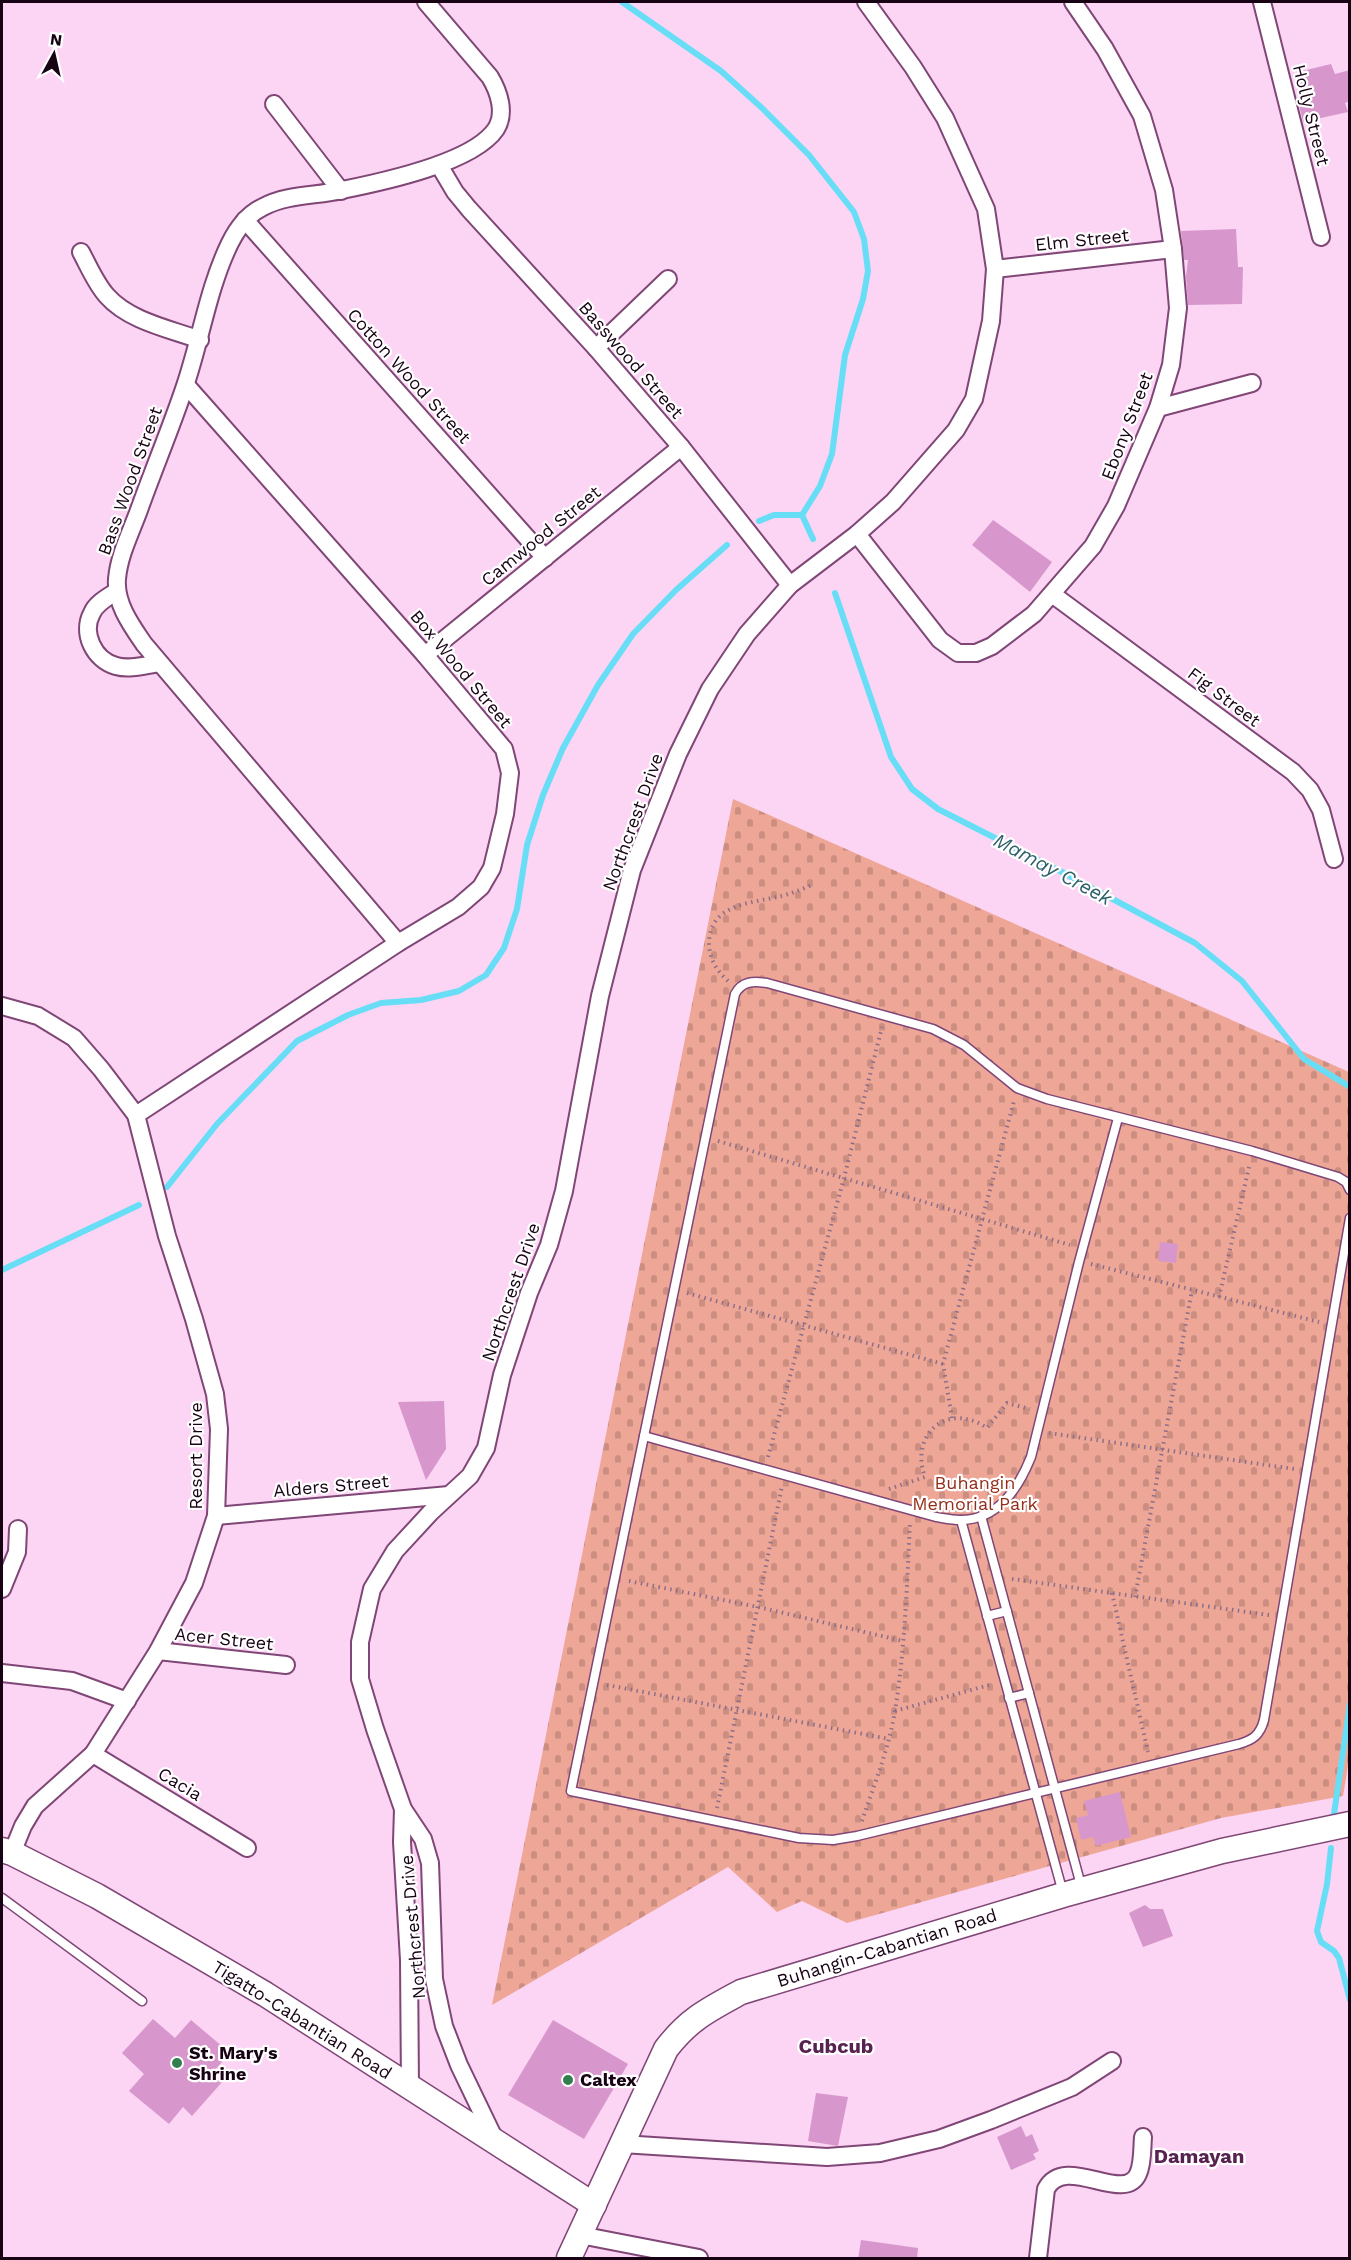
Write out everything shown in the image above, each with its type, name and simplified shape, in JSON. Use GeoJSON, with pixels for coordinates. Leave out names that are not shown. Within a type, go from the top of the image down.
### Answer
{"type":"FeatureCollection","features":[{"type":"Feature","properties":{"kind":"main road","name":"Buhangin-Cabantian Road"},"geometry":{"type":"LineString","coordinates":[[569,2259],[666,2049],[681,2029],[699,2015],[741,1992],[1073,1892],[1222,1851],[1350,1824]]}},
{"type":"Feature","properties":{"kind":"main road","name":"Tigatto-Cabantian Road"},"geometry":{"type":"LineString","coordinates":[[7,1852],[97,1896],[255,1988],[594,2205]]}},
{"type":"Feature","properties":{"kind":"street","name":"Bass Wood Street"},"geometry":{"type":"LineString","coordinates":[[398,943],[159,663],[122,609],[117,591],[119,564],[186,385],[219,269],[230,242],[245,220],[263,206],[282,200],[341,191],[439,165],[485,141],[497,128],[501,115],[498,89],[426,2]]}},
{"type":"Feature","properties":{"kind":"street","name":"Ebony Street"},"geometry":{"type":"LineString","coordinates":[[857,534],[940,640],[958,652],[976,653],[992,646],[1034,614],[1093,546],[1116,506],[1158,408],[1171,365],[1178,308],[1173,249],[1164,190],[1142,116],[1105,49],[1073,2]]}},
{"type":"Feature","properties":{"kind":"street","name":"Holly Street"},"geometry":{"type":"LineString","coordinates":[[1262,2],[1321,237]]}},
{"type":"Feature","properties":{"kind":"street","name":"Northcrest Drive"},"geometry":{"type":"LineString","coordinates":[[497,2143],[459,2065],[444,2026],[434,1978],[430,1863],[423,1839],[403,1809],[375,1729],[360,1679],[360,1642],[372,1589],[395,1551],[431,1512],[470,1476],[486,1448],[502,1375],[529,1293],[549,1245],[564,1191],[600,996],[632,870],[678,754],[710,689],[747,634],[790,585],[857,534],[893,502],[956,430],[974,399],[991,321],[995,269],[986,210],[945,118],[913,67],[865,3]]}},
{"type":"Feature","properties":{"kind":"street"},"geometry":{"type":"LineString","coordinates":[[274,104],[341,191]]}},
{"type":"Feature","properties":{"kind":"street","name":"Basswood Street"},"geometry":{"type":"LineString","coordinates":[[439,165],[455,192],[469,209],[596,348],[681,447],[790,585]]}},
{"type":"Feature","properties":{"kind":"street","name":"Cotton Wood Street"},"geometry":{"type":"LineString","coordinates":[[245,220],[545,558]]}},
{"type":"Feature","properties":{"kind":"street","name":"Elm Street"},"geometry":{"type":"LineString","coordinates":[[995,269],[1173,249]]}},
{"type":"Feature","properties":{"kind":"street"},"geometry":{"type":"LineString","coordinates":[[81,252],[97,282],[108,297],[121,307],[145,320],[200,340]]}},
{"type":"Feature","properties":{"kind":"street"},"geometry":{"type":"LineString","coordinates":[[596,348],[668,279]]}},
{"type":"Feature","properties":{"kind":"street"},"geometry":{"type":"LineString","coordinates":[[1158,408],[1252,383]]}},
{"type":"Feature","properties":{"kind":"street","name":"Box Wood Street"},"geometry":{"type":"LineString","coordinates":[[136,1115],[398,943],[458,907],[481,887],[492,868],[505,814],[510,773],[504,749],[425,655],[186,385]]}},
{"type":"Feature","properties":{"kind":"street","name":"Camwood Street"},"geometry":{"type":"LineString","coordinates":[[425,655],[681,447]]}},
{"type":"Feature","properties":{"kind":"street"},"geometry":{"type":"LineString","coordinates":[[117,591],[92,610],[88,622],[88,635],[93,648],[103,659],[115,666],[128,668],[159,663]]}},
{"type":"Feature","properties":{"kind":"street","name":"Fig Street"},"geometry":{"type":"LineString","coordinates":[[1052,594],[1293,772],[1310,790],[1321,810],[1334,859]]}},
{"type":"Feature","properties":{"kind":"street","name":"Resort Drive"},"geometry":{"type":"LineString","coordinates":[[2,1006],[39,1016],[74,1038],[136,1115],[167,1236],[215,1394],[219,1429],[216,1516],[194,1583],[158,1651],[93,1755],[35,1806],[7,1852]]}},
{"type":"Feature","properties":{"kind":"street","name":"Alders Street"},"geometry":{"type":"LineString","coordinates":[[216,1516],[449,1495]]}},
{"type":"Feature","properties":{"kind":"street"},"geometry":{"type":"LineString","coordinates":[[2,1589],[17,1552],[18,1529]]}},
{"type":"Feature","properties":{"kind":"street","name":"Acer Street"},"geometry":{"type":"LineString","coordinates":[[158,1651],[286,1665]]}},
{"type":"Feature","properties":{"kind":"street"},"geometry":{"type":"LineString","coordinates":[[2,1673],[72,1681],[127,1701]]}},
{"type":"Feature","properties":{"kind":"street","name":"Cacia"},"geometry":{"type":"LineString","coordinates":[[93,1755],[247,1848]]}},
{"type":"Feature","properties":{"kind":"street","name":"Northcrest Drive"},"geometry":{"type":"LineString","coordinates":[[403,1809],[402,1842],[409,1960],[410,2088]]}},
{"type":"Feature","properties":{"kind":"street"},"geometry":{"type":"LineString","coordinates":[[409,1960],[433,1959]]}},
{"type":"Feature","properties":{"kind":"street"},"geometry":{"type":"LineString","coordinates":[[622,2144],[827,2157],[880,2153],[939,2139],[991,2120],[1072,2087],[1112,2061]]}},
{"type":"Feature","properties":{"kind":"street"},"geometry":{"type":"LineString","coordinates":[[1038,2259],[1046,2189],[1051,2180],[1059,2176],[1075,2176],[1128,2184],[1135,2180],[1140,2172],[1143,2137]]}},
{"type":"Feature","properties":{"kind":"street"},"geometry":{"type":"LineString","coordinates":[[580,2235],[699,2259]]}},
{"type":"Feature","properties":{"kind":"lane"},"geometry":{"type":"LineString","coordinates":[[1350,1190],[1346,1182],[1338,1177],[1252,1151],[1118,1118],[1017,1088],[964,1045],[933,1029],[767,983],[756,981],[739,987],[735,994],[571,1791],[815,1841],[858,1836],[1250,1741],[1261,1730],[1264,1720],[1350,1218]]}},
{"type":"Feature","properties":{"kind":"lane"},"geometry":{"type":"LineString","coordinates":[[644,1436],[911,1511],[961,1520],[981,1516],[997,1508],[1016,1487],[1031,1457],[1079,1262],[1118,1118]]}},
{"type":"Feature","properties":{"kind":"lane"},"geometry":{"type":"LineString","coordinates":[[981,1516],[1055,1787],[1073,1892]]}},
{"type":"Feature","properties":{"kind":"lane"},"geometry":{"type":"LineString","coordinates":[[961,1520],[1035,1792],[1073,1892]]}},
{"type":"Feature","properties":{"kind":"lane"},"geometry":{"type":"LineString","coordinates":[[987,1616],[1007,1611]]}},
{"type":"Feature","properties":{"kind":"lane"},"geometry":{"type":"LineString","coordinates":[[1009,1698],[1029,1693]]}},
{"type":"Feature","properties":{"kind":"lane"},"geometry":{"type":"LineString","coordinates":[[2,1898],[142,2001]]}},
{"type":"Feature","properties":{"kind":"path"},"geometry":{"type":"LineString","coordinates":[[739,987],[719,973],[714,963],[709,938],[713,926],[722,915],[735,906],[781,897],[812,885]]}},
{"type":"Feature","properties":{"kind":"path"},"geometry":{"type":"LineString","coordinates":[[764,1470],[844,1178],[885,1016]]}},
{"type":"Feature","properties":{"kind":"path"},"geometry":{"type":"LineString","coordinates":[[952,1418],[943,1364],[1017,1088]]}},
{"type":"Feature","properties":{"kind":"path"},"geometry":{"type":"LineString","coordinates":[[706,1137],[1083,1248]]}},
{"type":"Feature","properties":{"kind":"path"},"geometry":{"type":"LineString","coordinates":[[1219,1297],[1252,1151]]}},
{"type":"Feature","properties":{"kind":"path"},"geometry":{"type":"LineString","coordinates":[[1079,1262],[1331,1325]]}},
{"type":"Feature","properties":{"kind":"path"},"geometry":{"type":"LineString","coordinates":[[675,1290],[943,1364]]}},
{"type":"Feature","properties":{"kind":"path"},"geometry":{"type":"LineString","coordinates":[[1135,1597],[1192,1290]]}},
{"type":"Feature","properties":{"kind":"path"},"geometry":{"type":"LineString","coordinates":[[872,1500],[893,1487],[925,1477],[920,1465],[920,1453],[930,1430],[940,1423],[952,1418],[970,1419],[987,1428],[1007,1403],[1042,1412]]}},
{"type":"Feature","properties":{"kind":"path"},"geometry":{"type":"LineString","coordinates":[[1038,1432],[1306,1470]]}},
{"type":"Feature","properties":{"kind":"path"},"geometry":{"type":"LineString","coordinates":[[714,1821],[784,1475]]}},
{"type":"Feature","properties":{"kind":"path"},"geometry":{"type":"LineString","coordinates":[[858,1836],[889,1739],[895,1710],[903,1641],[911,1511]]}},
{"type":"Feature","properties":{"kind":"path"},"geometry":{"type":"LineString","coordinates":[[997,1577],[1282,1617]]}},
{"type":"Feature","properties":{"kind":"path"},"geometry":{"type":"LineString","coordinates":[[615,1578],[758,1607],[903,1641]]}},
{"type":"Feature","properties":{"kind":"path"},"geometry":{"type":"LineString","coordinates":[[1112,1593],[1150,1765]]}},
{"type":"Feature","properties":{"kind":"path"},"geometry":{"type":"LineString","coordinates":[[895,1710],[1005,1681]]}},
{"type":"Feature","properties":{"kind":"path"},"geometry":{"type":"LineString","coordinates":[[594,1683],[889,1739]]}},
{"type":"Feature","properties":{"kind":"green space","name":"Buhangin Memorial Park"},"geometry":{"type":"Polygon","coordinates":[[[733,799],[1349,1072],[1350,1754],[1343,1796],[1221,1818],[847,1923],[802,1901],[777,1912],[728,1867],[492,2005],[733,799]]]}},
{"type":"Feature","properties":{"kind":"building"},"geometry":{"type":"Polygon","coordinates":[[[1331,64],[1335,74],[1350,70],[1350,101],[1345,103],[1348,112],[1303,122],[1299,105],[1298,72],[1331,64]]]}},
{"type":"Feature","properties":{"kind":"building"},"geometry":{"type":"Polygon","coordinates":[[[1236,229],[1238,267],[1243,267],[1242,304],[1188,305],[1186,276],[1188,260],[1184,260],[1181,231],[1236,229]]]}},
{"type":"Feature","properties":{"kind":"building"},"geometry":{"type":"Polygon","coordinates":[[[993,520],[1052,562],[1030,592],[972,545],[993,520]]]}},
{"type":"Feature","properties":{"kind":"building"},"geometry":{"type":"Polygon","coordinates":[[[1160,1242],[1178,1244],[1176,1263],[1158,1261],[1160,1242]]]}},
{"type":"Feature","properties":{"kind":"building"},"geometry":{"type":"Polygon","coordinates":[[[444,1401],[446,1449],[426,1480],[398,1402],[444,1401]]]}},
{"type":"Feature","properties":{"kind":"building"},"geometry":{"type":"Polygon","coordinates":[[[1120,1792],[1131,1837],[1096,1846],[1093,1837],[1081,1840],[1076,1818],[1088,1815],[1084,1801],[1120,1792]]]}},
{"type":"Feature","properties":{"kind":"building"},"geometry":{"type":"Polygon","coordinates":[[[1145,1905],[1150,1909],[1163,1909],[1173,1936],[1143,1947],[1129,1913],[1145,1905]]]}},
{"type":"Feature","properties":{"kind":"building","name":"St. Mary's Shrine"},"geometry":{"type":"Polygon","coordinates":[[[153,2019],[175,2038],[191,2020],[230,2053],[213,2072],[223,2081],[192,2116],[183,2107],[169,2124],[129,2091],[144,2074],[122,2053],[153,2019]]]}},
{"type":"Feature","properties":{"kind":"building","name":"Caltex"},"geometry":{"type":"Polygon","coordinates":[[[553,2020],[628,2064],[584,2139],[508,2095],[553,2020]]]}},
{"type":"Feature","properties":{"kind":"building"},"geometry":{"type":"Polygon","coordinates":[[[816,2093],[848,2097],[838,2146],[808,2141],[816,2093]]]}},
{"type":"Feature","properties":{"kind":"building"},"geometry":{"type":"Polygon","coordinates":[[[1021,2126],[1026,2137],[1032,2134],[1039,2151],[1033,2154],[1036,2159],[1011,2170],[997,2137],[1021,2126]]]}},
{"type":"Feature","properties":{"kind":"building"},"geometry":{"type":"Polygon","coordinates":[[[861,2240],[918,2248],[917,2259],[858,2259],[861,2240]]]}},
{"type":"Feature","properties":{"kind":"waterway"},"geometry":{"type":"LineString","coordinates":[[622,2],[721,71],[762,108],[809,155],[854,212],[864,239],[868,271],[863,299],[845,355],[832,454],[820,486],[802,515]]}},
{"type":"Feature","properties":{"kind":"waterway"},"geometry":{"type":"LineString","coordinates":[[759,521],[774,515],[802,515]]}},
{"type":"Feature","properties":{"kind":"waterway","name":"Mamay Creek"},"geometry":{"type":"LineString","coordinates":[[802,515],[813,539]]}},
{"type":"Feature","properties":{"kind":"waterway"},"geometry":{"type":"LineString","coordinates":[[167,1187],[217,1124],[297,1041],[348,1015],[381,1003],[421,1000],[459,991],[486,975],[504,948],[517,909],[527,845],[543,795],[563,748],[598,685],[633,634],[676,590],[727,545]]}},
{"type":"Feature","properties":{"kind":"waterway","name":"Mamay Creek"},"geometry":{"type":"LineString","coordinates":[[835,593],[891,757],[912,789],[938,809],[1195,943],[1242,981],[1304,1059],[1350,1087]]}},
{"type":"Feature","properties":{"kind":"waterway"},"geometry":{"type":"LineString","coordinates":[[2,1270],[139,1205]]}},
{"type":"Feature","properties":{"kind":"waterway","name":"Mamay Creek"},"geometry":{"type":"LineString","coordinates":[[1334,1814],[1350,1704]]}},
{"type":"Feature","properties":{"kind":"waterway","name":"Mamay Creek"},"geometry":{"type":"LineString","coordinates":[[1331,1848],[1327,1884],[1317,1931],[1321,1942],[1334,1951],[1339,1958],[1350,2000]]}},
{"type":"Feature","properties":{"kind":"place","name":"St. Mary's Shrine"},"geometry":{"type":"Point","coordinates":[177,2063]}},
{"type":"Feature","properties":{"kind":"place","name":"Caltex"},"geometry":{"type":"Point","coordinates":[568,2080]}},
{"type":"Feature","properties":{"kind":"district","name":"Cubcub"},"geometry":{"type":"Point","coordinates":[836,2046]}},
{"type":"Feature","properties":{"kind":"district","name":"Damayan"},"geometry":{"type":"Point","coordinates":[1199,2156]}}]}
